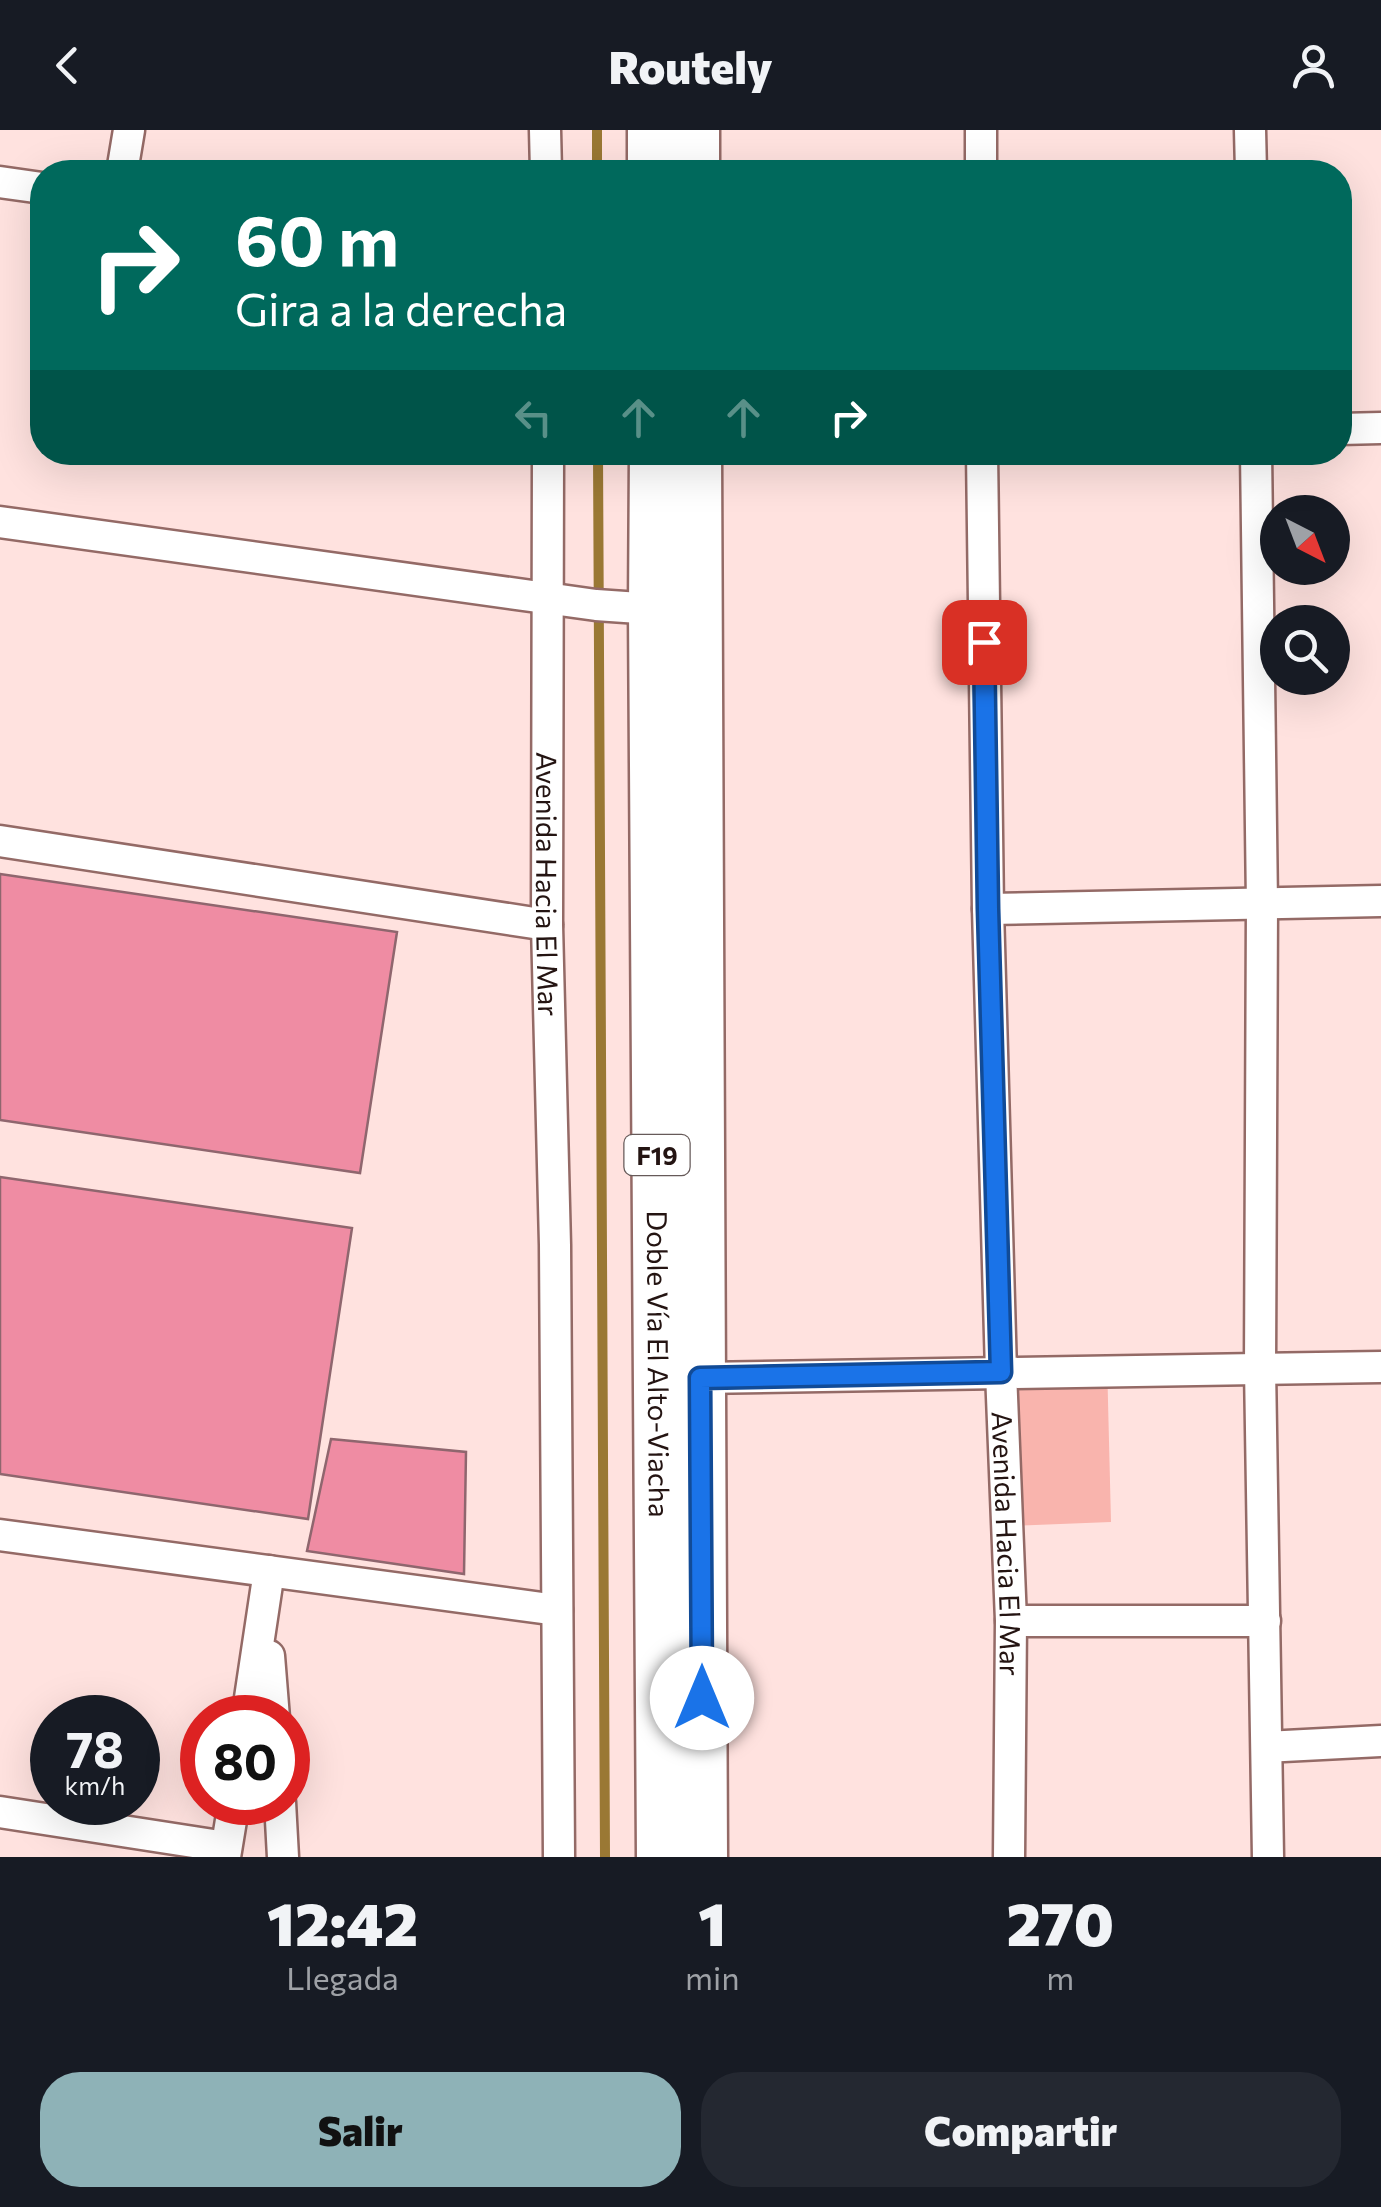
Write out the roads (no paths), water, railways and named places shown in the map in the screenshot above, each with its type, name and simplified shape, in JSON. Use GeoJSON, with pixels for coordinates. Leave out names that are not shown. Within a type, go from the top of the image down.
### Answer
{"type":"FeatureCollection","features":[{"type":"Feature","properties":{"kind":"highway"},"geometry":{"type":"LineString","coordinates":[[653,130],[654,160]]}},
{"type":"Feature","properties":{"kind":"highway"},"geometry":{"type":"LineString","coordinates":[[694,130],[694,160]]}},
{"type":"Feature","properties":{"kind":"highway","name":"Doble Vía El Alto-Viacha"},"geometry":{"type":"LineString","coordinates":[[654,465],[644,608],[662,1857]]}},
{"type":"Feature","properties":{"kind":"highway","name":"Doble Vía El Alto-Viacha"},"geometry":{"type":"LineString","coordinates":[[696,465],[702,1857]]}},
{"type":"Feature","properties":{"kind":"street"},"geometry":{"type":"LineString","coordinates":[[124,160],[128,130]]}},
{"type":"Feature","properties":{"kind":"street"},"geometry":{"type":"LineString","coordinates":[[545,130],[546,160]]}},
{"type":"Feature","properties":{"kind":"street"},"geometry":{"type":"LineString","coordinates":[[981,130],[981,160]]}},
{"type":"Feature","properties":{"kind":"street"},"geometry":{"type":"LineString","coordinates":[[1250,130],[1251,160]]}},
{"type":"Feature","properties":{"kind":"street"},"geometry":{"type":"LineString","coordinates":[[0,182],[30,186]]}},
{"type":"Feature","properties":{"kind":"street"},"geometry":{"type":"LineString","coordinates":[[1352,429],[1381,428]]}},
{"type":"Feature","properties":{"kind":"street","name":"Avenida Hacia El Mar"},"geometry":{"type":"LineString","coordinates":[[548,465],[547,925],[559,1857]]}},
{"type":"Feature","properties":{"kind":"street","name":"Avenida Hacia El Mar"},"geometry":{"type":"LineString","coordinates":[[982,465],[988,909],[1011,1621],[1009,1857]]}},
{"type":"Feature","properties":{"kind":"street"},"geometry":{"type":"LineString","coordinates":[[1256,465],[1262,904],[1260,1368],[1268,1857]]}},
{"type":"Feature","properties":{"kind":"street"},"geometry":{"type":"LineString","coordinates":[[0,522],[596,605],[644,608]]}},
{"type":"Feature","properties":{"kind":"street"},"geometry":{"type":"LineString","coordinates":[[0,841],[547,925]]}},
{"type":"Feature","properties":{"kind":"street"},"geometry":{"type":"LineString","coordinates":[[988,909],[1381,901]]}},
{"type":"Feature","properties":{"kind":"street"},"geometry":{"type":"LineString","coordinates":[[700,1378],[1381,1366]]}},
{"type":"Feature","properties":{"kind":"street"},"geometry":{"type":"LineString","coordinates":[[0,1535],[557,1610]]}},
{"type":"Feature","properties":{"kind":"street"},"geometry":{"type":"LineString","coordinates":[[251,1695],[269,1571]]}},
{"type":"Feature","properties":{"kind":"street"},"geometry":{"type":"LineString","coordinates":[[262,1621],[266,1622],[272,1695]]}},
{"type":"Feature","properties":{"kind":"street"},"geometry":{"type":"LineString","coordinates":[[1011,1621],[1265,1621]]}},
{"type":"Feature","properties":{"kind":"street"},"geometry":{"type":"LineString","coordinates":[[1267,1747],[1381,1742]]}},
{"type":"Feature","properties":{"kind":"street"},"geometry":{"type":"LineString","coordinates":[[0,1812],[226,1852],[230,1825]]}},
{"type":"Feature","properties":{"kind":"street"},"geometry":{"type":"LineString","coordinates":[[281,1825],[283,1857]]}},
{"type":"Feature","properties":{"kind":"waterway"},"geometry":{"type":"LineString","coordinates":[[597,130],[597,160]]}},
{"type":"Feature","properties":{"kind":"waterway"},"geometry":{"type":"LineString","coordinates":[[598,465],[605,1857]]}}]}
